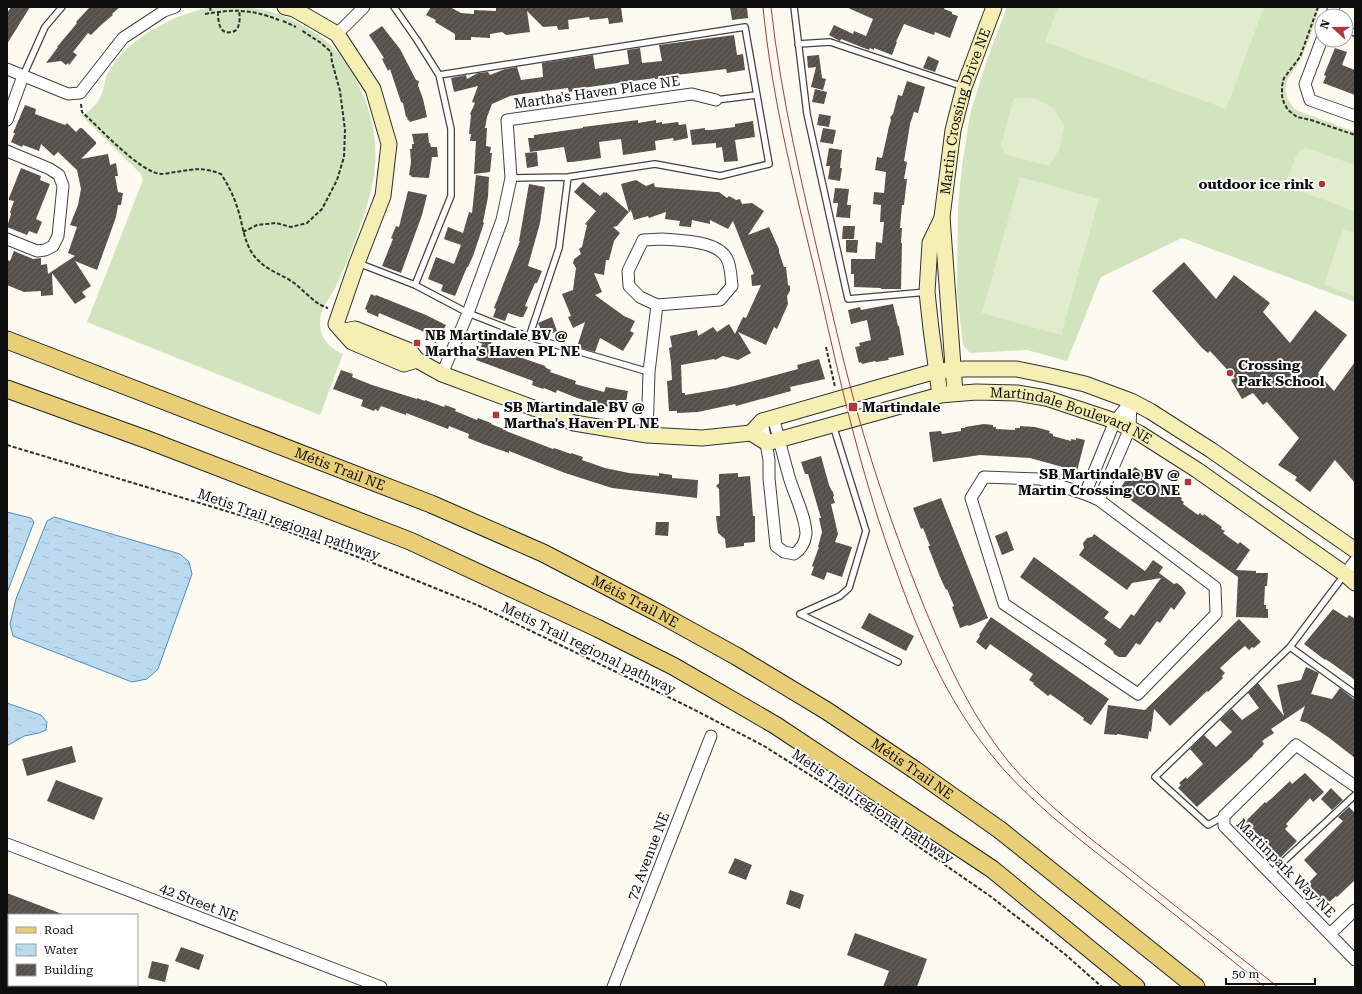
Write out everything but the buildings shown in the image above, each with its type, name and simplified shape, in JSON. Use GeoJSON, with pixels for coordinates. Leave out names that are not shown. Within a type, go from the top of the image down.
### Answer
{"type":"FeatureCollection","features":[{"type":"Feature","properties":{"kind":"main road","name":"Métis Trail NE"},"geometry":{"type":"LineString","coordinates":[[7,340],[431,504],[543,553],[660,614],[736,656],[827,711],[921,774],[1000,830],[1196,987]]}},
{"type":"Feature","properties":{"kind":"main road"},"geometry":{"type":"LineString","coordinates":[[7,389],[148,440],[410,541],[597,628],[673,666],[775,725],[992,869],[1136,987]]}},
{"type":"Feature","properties":{"kind":"street"},"geometry":{"type":"LineString","coordinates":[[7,70],[68,94],[80,93],[123,38],[164,11],[175,7]]}},
{"type":"Feature","properties":{"kind":"street"},"geometry":{"type":"LineString","coordinates":[[285,7],[294,9],[337,34],[373,90],[389,144],[383,196],[357,263],[336,324],[352,342],[404,364],[417,360],[442,374],[574,423],[647,434],[702,438],[751,433],[773,442]]}},
{"type":"Feature","properties":{"kind":"street"},"geometry":{"type":"LineString","coordinates":[[337,34],[364,7]]}},
{"type":"Feature","properties":{"kind":"street","name":"Martin Crossing Drive NE"},"geometry":{"type":"LineString","coordinates":[[955,393],[942,217],[953,130],[964,87],[994,7]]}},
{"type":"Feature","properties":{"kind":"street"},"geometry":{"type":"LineString","coordinates":[[1319,48],[1305,84],[1310,100],[1355,116]]}},
{"type":"Feature","properties":{"kind":"street"},"geometry":{"type":"LineString","coordinates":[[7,120],[23,76]]}},
{"type":"Feature","properties":{"kind":"street","name":"Martha's Haven Place NE"},"geometry":{"type":"LineString","coordinates":[[442,374],[468,313],[502,220],[511,178],[507,120],[692,94],[716,100]]}},
{"type":"Feature","properties":{"kind":"street"},"geometry":{"type":"LineString","coordinates":[[7,151],[50,169],[59,175],[63,186],[58,236],[53,246],[45,250],[37,251],[7,240]]}},
{"type":"Feature","properties":{"kind":"street","name":"Martin Crossing Drive NE"},"geometry":{"type":"LineString","coordinates":[[940,395],[927,292],[930,243],[942,217]]}},
{"type":"Feature","properties":{"kind":"street"},"geometry":{"type":"LineString","coordinates":[[663,239],[700,243],[720,250],[728,260],[732,286],[720,300],[657,305],[640,297],[629,286],[628,271],[643,240],[663,239]]}},
{"type":"Feature","properties":{"kind":"street"},"geometry":{"type":"LineString","coordinates":[[647,434],[649,372],[657,305]]}},
{"type":"Feature","properties":{"kind":"street","name":"Martindale Boulevard NE"},"geometry":{"type":"LineString","coordinates":[[768,419],[936,371],[953,369],[1017,370],[1046,374],[1085,384],[1131,401],[1150,411],[1211,450],[1355,550]]}},
{"type":"Feature","properties":{"kind":"street","name":"Martindale Boulevard NE"},"geometry":{"type":"LineString","coordinates":[[773,442],[940,395],[955,393],[1017,393],[1046,398],[1115,421],[1130,428],[1196,470],[1350,579]]}},
{"type":"Feature","properties":{"kind":"street"},"geometry":{"type":"LineString","coordinates":[[1085,494],[1115,421],[1131,401]]}},
{"type":"Feature","properties":{"kind":"street"},"geometry":{"type":"LineString","coordinates":[[1098,500],[1130,428],[1131,401]]}},
{"type":"Feature","properties":{"kind":"street"},"geometry":{"type":"LineString","coordinates":[[751,433],[768,419],[773,442],[790,478],[805,524],[806,534],[804,542],[801,550],[794,554],[784,552],[776,546],[769,478],[769,460],[773,442]]}},
{"type":"Feature","properties":{"kind":"street"},"geometry":{"type":"LineString","coordinates":[[984,477],[1040,479],[1085,494],[1098,500],[1215,586],[1216,614],[1138,694],[1004,604],[971,498],[984,477]]}},
{"type":"Feature","properties":{"kind":"street"},"geometry":{"type":"LineString","coordinates":[[1350,579],[1355,561]]}},
{"type":"Feature","properties":{"kind":"street","name":"72 Avenue NE"},"geometry":{"type":"LineString","coordinates":[[613,987],[710,736]]}},
{"type":"Feature","properties":{"kind":"street","name":"Martinpark Way NE"},"geometry":{"type":"LineString","coordinates":[[1355,786],[1296,745],[1224,816],[1224,826],[1330,934],[1355,910]]}},
{"type":"Feature","properties":{"kind":"street","name":"42 Street NE"},"geometry":{"type":"LineString","coordinates":[[7,844],[381,987]]}},
{"type":"Feature","properties":{"kind":"street"},"geometry":{"type":"LineString","coordinates":[[1330,934],[1355,960]]}},
{"type":"Feature","properties":{"kind":"lane"},"geometry":{"type":"LineString","coordinates":[[23,76],[45,27],[62,7]]}},
{"type":"Feature","properties":{"kind":"lane"},"geometry":{"type":"LineString","coordinates":[[394,7],[439,75],[451,130],[451,196],[415,285]]}},
{"type":"Feature","properties":{"kind":"lane"},"geometry":{"type":"LineString","coordinates":[[794,7],[807,114],[848,299],[927,292]]}},
{"type":"Feature","properties":{"kind":"lane"},"geometry":{"type":"LineString","coordinates":[[439,75],[744,27],[769,164],[720,176],[655,164],[568,177],[511,178]]}},
{"type":"Feature","properties":{"kind":"lane"},"geometry":{"type":"LineString","coordinates":[[798,44],[830,42],[964,87]]}},
{"type":"Feature","properties":{"kind":"lane"},"geometry":{"type":"LineString","coordinates":[[716,100],[756,95]]}},
{"type":"Feature","properties":{"kind":"lane"},"geometry":{"type":"LineString","coordinates":[[529,337],[559,248],[568,177]]}},
{"type":"Feature","properties":{"kind":"lane"},"geometry":{"type":"LineString","coordinates":[[357,263],[415,285],[468,313],[529,337],[649,372]]}},
{"type":"Feature","properties":{"kind":"lane"},"geometry":{"type":"LineString","coordinates":[[833,425],[866,531],[849,588],[840,596],[800,614],[898,662]]}},
{"type":"Feature","properties":{"kind":"lane"},"geometry":{"type":"LineString","coordinates":[[1224,816],[1208,825],[1155,777],[1290,647],[1350,579]]}},
{"type":"Feature","properties":{"kind":"lane"},"geometry":{"type":"LineString","coordinates":[[1290,647],[1355,694]]}},
{"type":"Feature","properties":{"kind":"lane"},"geometry":{"type":"LineString","coordinates":[[1271,873],[1355,795]]}},
{"type":"Feature","properties":{"kind":"path"},"geometry":{"type":"LineString","coordinates":[[210,7],[211,13]]}},
{"type":"Feature","properties":{"kind":"path"},"geometry":{"type":"LineString","coordinates":[[204,14],[240,11],[270,16],[295,26],[331,52],[332,62],[340,91],[345,130],[344,157],[337,180],[322,209],[307,223],[291,226],[276,223],[257,225],[244,232]]}},
{"type":"Feature","properties":{"kind":"path"},"geometry":{"type":"LineString","coordinates":[[218,12],[219,26],[223,31],[228,33],[234,32],[238,28],[240,11]]}},
{"type":"Feature","properties":{"kind":"path"},"geometry":{"type":"LineString","coordinates":[[80,93],[82,112],[134,160],[147,169],[161,174],[199,168],[208,169],[221,174],[231,190],[247,247],[261,263],[294,283],[320,306]]}},
{"type":"Feature","properties":{"kind":"path"},"geometry":{"type":"LineString","coordinates":[[826,347],[835,388]]}},
{"type":"Feature","properties":{"kind":"path","name":"Metis Trail regional pathway"},"geometry":{"type":"LineString","coordinates":[[7,445],[256,520],[358,557],[477,605],[690,707],[764,746],[864,809],[990,896],[1066,955],[1102,987]]}},
{"type":"Feature","properties":{"kind":"green space"},"geometry":{"type":"Polygon","coordinates":[[[213,7],[246,8],[270,11],[297,22],[321,37],[338,53],[354,76],[362,92],[372,123],[376,155],[372,188],[350,255],[335,289],[324,307],[320,322],[320,328],[326,342],[343,354],[320,415],[87,322],[143,180],[141,174],[82,116],[98,101],[102,94],[108,73],[118,58],[141,37],[169,21],[199,10],[213,7]]]}},
{"type":"Feature","properties":{"kind":"green space"},"geometry":{"type":"Polygon","coordinates":[[[1007,7],[1320,7],[1314,8],[1314,26],[1311,35],[1297,65],[1289,76],[1286,86],[1286,93],[1289,102],[1296,110],[1355,132],[1355,302],[1182,238],[1101,277],[1067,361],[1027,350],[970,353],[963,345],[957,293],[958,207],[962,166],[970,114],[987,60],[1007,7]]]}},
{"type":"Feature","properties":{"kind":"green space"},"geometry":{"type":"Polygon","coordinates":[[[1058,7],[1264,7],[1226,109],[1045,42],[1058,7]]]}},
{"type":"Feature","properties":{"kind":"green space"},"geometry":{"type":"Polygon","coordinates":[[[1014,98],[1033,98],[1054,108],[1064,126],[1059,150],[1049,166],[1005,154],[1001,145],[1014,98]]]}},
{"type":"Feature","properties":{"kind":"green space","name":"outdoor ice rink"},"geometry":{"type":"Polygon","coordinates":[[[1306,148],[1355,165],[1355,211],[1291,188],[1287,180],[1297,153],[1306,148]]]}},
{"type":"Feature","properties":{"kind":"green space"},"geometry":{"type":"Polygon","coordinates":[[[1020,177],[1099,199],[1061,335],[982,313],[1020,177]]]}},
{"type":"Feature","properties":{"kind":"green space"},"geometry":{"type":"Polygon","coordinates":[[[1343,229],[1355,233],[1355,296],[1324,285],[1343,229]]]}},
{"type":"Feature","properties":{"kind":"water"},"geometry":{"type":"Polygon","coordinates":[[[7,512],[31,518],[34,522],[7,593],[7,512]]]}},
{"type":"Feature","properties":{"kind":"water"},"geometry":{"type":"Polygon","coordinates":[[[54,517],[180,554],[189,562],[192,574],[158,669],[147,679],[132,682],[13,636],[10,624],[16,599],[47,521],[54,517]]]}},
{"type":"Feature","properties":{"kind":"water"},"geometry":{"type":"Polygon","coordinates":[[[7,703],[41,715],[47,722],[46,730],[24,736],[7,746],[7,703]]]}},
{"type":"Feature","properties":{"kind":"tram line"},"geometry":{"type":"LineString","coordinates":[[763,7],[772,77],[786,146],[801,215],[862,466],[884,538],[906,597],[925,644],[947,689],[989,752],[1003,769],[1051,816],[1265,987]]}},
{"type":"Feature","properties":{"kind":"tram line"},"geometry":{"type":"LineString","coordinates":[[771,7],[775,41],[793,144],[824,279],[855,403],[872,462],[901,548],[923,604],[960,686],[994,743],[1021,776],[1050,805],[1278,987]]}},
{"type":"Feature","properties":{"kind":"place","name":"outdoor ice rink"},"geometry":{"type":"Point","coordinates":[1322,184]}},
{"type":"Feature","properties":{"kind":"place","name":"NB Martindale BV @ Martha's Haven PL NE"},"geometry":{"type":"Point","coordinates":[417,343]}},
{"type":"Feature","properties":{"kind":"place","name":"Crossing Park School"},"geometry":{"type":"Point","coordinates":[1230,373]}},
{"type":"Feature","properties":{"kind":"place","name":"Martindale"},"geometry":{"type":"Point","coordinates":[853,407]}},
{"type":"Feature","properties":{"kind":"place","name":"SB Martindale BV @ Martha's Haven PL NE"},"geometry":{"type":"Point","coordinates":[496,415]}},
{"type":"Feature","properties":{"kind":"place","name":"SB Martindale BV @ Martin Crossing CO NE"},"geometry":{"type":"Point","coordinates":[1188,482]}}]}
